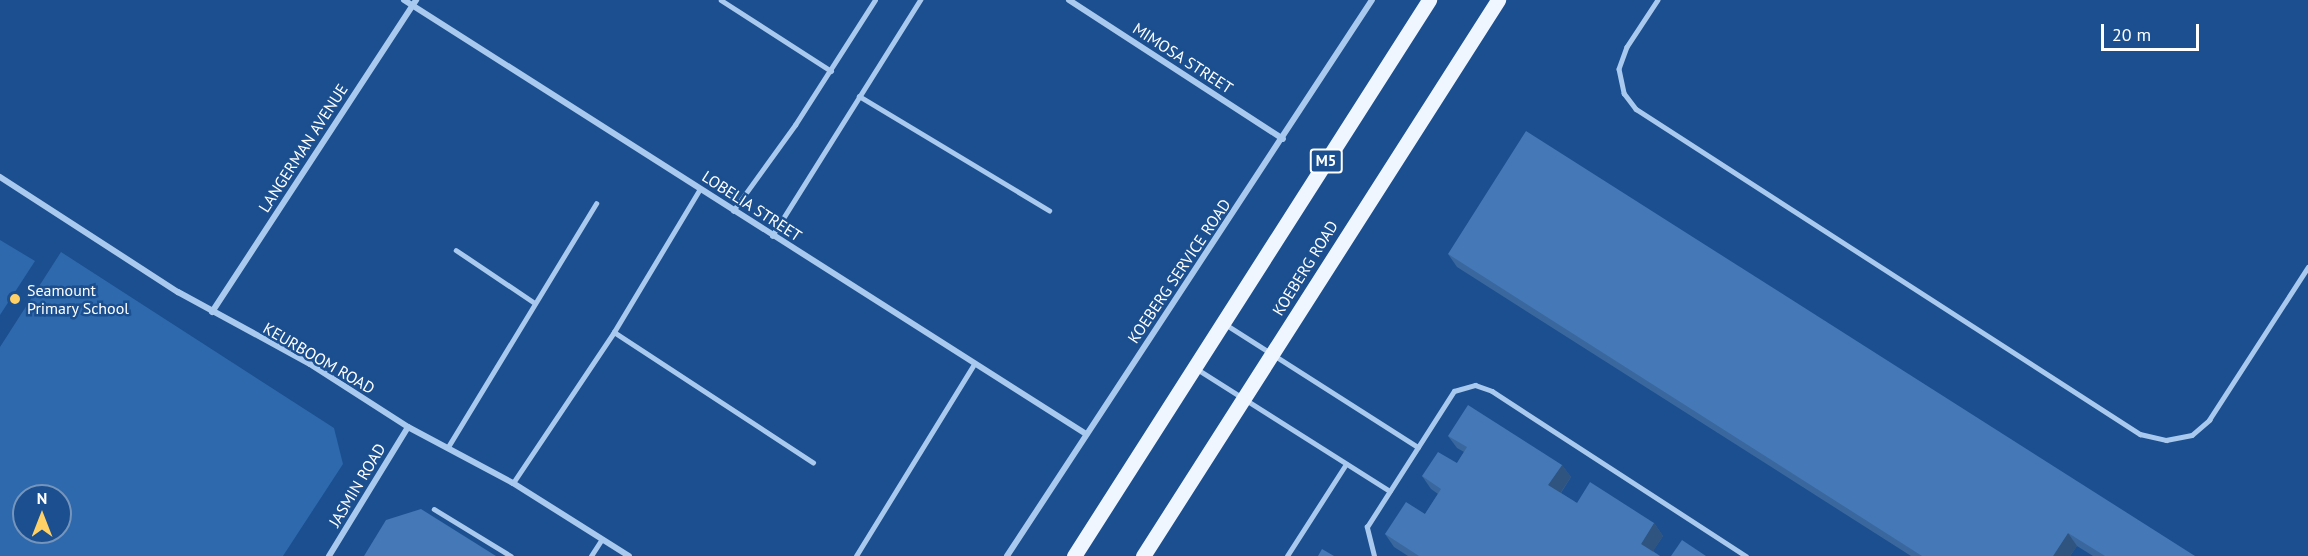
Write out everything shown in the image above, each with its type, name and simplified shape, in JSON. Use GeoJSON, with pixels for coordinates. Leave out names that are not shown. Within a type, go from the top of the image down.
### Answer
{"type":"FeatureCollection","features":[{"type":"Feature","properties":{"kind":"main road","name":"M5"},"geometry":{"type":"LineString","coordinates":[[1074,556],[1429,0]]}},
{"type":"Feature","properties":{"kind":"main road","name":"KOEBERG ROAD"},"geometry":{"type":"LineString","coordinates":[[1143,556],[1498,0]]}},
{"type":"Feature","properties":{"kind":"street","name":"LOBELIA STREET"},"geometry":{"type":"LineString","coordinates":[[404,0],[414,3],[772,236],[1086,434]]}},
{"type":"Feature","properties":{"kind":"street","name":"MIMOSA STREET"},"geometry":{"type":"LineString","coordinates":[[1069,0],[1283,139]]}},
{"type":"Feature","properties":{"kind":"street","name":"KOEBERG SERVICE ROAD"},"geometry":{"type":"LineString","coordinates":[[1007,556],[1283,139],[1372,0]]}},
{"type":"Feature","properties":{"kind":"street","name":"LANGERMAN AVENUE"},"geometry":{"type":"LineString","coordinates":[[212,312],[414,3]]}},
{"type":"Feature","properties":{"kind":"street","name":"KEURBOOM ROAD"},"geometry":{"type":"LineString","coordinates":[[0,177],[212,312],[310,364],[408,427],[513,483],[629,556]]}},
{"type":"Feature","properties":{"kind":"street","name":"JASMIN ROAD"},"geometry":{"type":"LineString","coordinates":[[329,556],[408,427]]}},
{"type":"Feature","properties":{"kind":"lane"},"geometry":{"type":"LineString","coordinates":[[721,0],[831,70]]}},
{"type":"Feature","properties":{"kind":"lane"},"geometry":{"type":"LineString","coordinates":[[734,211],[831,70],[875,0]]}},
{"type":"Feature","properties":{"kind":"lane"},"geometry":{"type":"LineString","coordinates":[[772,236],[920,0]]}},
{"type":"Feature","properties":{"kind":"lane"},"geometry":{"type":"LineString","coordinates":[[1658,0],[1627,47],[1619,69],[1624,93],[1636,109],[2140,434],[2166,440],[2192,435],[2209,420],[2308,267]]}},
{"type":"Feature","properties":{"kind":"lane"},"geometry":{"type":"LineString","coordinates":[[858,96],[1049,210]]}},
{"type":"Feature","properties":{"kind":"lane"},"geometry":{"type":"LineString","coordinates":[[513,483],[614,332],[700,189]]}},
{"type":"Feature","properties":{"kind":"lane"},"geometry":{"type":"LineString","coordinates":[[448,447],[596,204]]}},
{"type":"Feature","properties":{"kind":"lane"},"geometry":{"type":"LineString","coordinates":[[456,250],[535,303]]}},
{"type":"Feature","properties":{"kind":"lane"},"geometry":{"type":"LineString","coordinates":[[1223,322],[1418,447]]}},
{"type":"Feature","properties":{"kind":"lane"},"geometry":{"type":"LineString","coordinates":[[614,332],[813,462]]}},
{"type":"Feature","properties":{"kind":"lane"},"geometry":{"type":"LineString","coordinates":[[856,556],[974,364]]}},
{"type":"Feature","properties":{"kind":"lane"},"geometry":{"type":"LineString","coordinates":[[1194,367],[1390,491]]}},
{"type":"Feature","properties":{"kind":"lane"},"geometry":{"type":"LineString","coordinates":[[1374,556],[1367,527],[1454,391],[1475,386],[1492,391],[1746,556]]}},
{"type":"Feature","properties":{"kind":"lane"},"geometry":{"type":"LineString","coordinates":[[1287,556],[1346,464]]}},
{"type":"Feature","properties":{"kind":"lane"},"geometry":{"type":"LineString","coordinates":[[434,509],[512,556]]}},
{"type":"Feature","properties":{"kind":"lane"},"geometry":{"type":"LineString","coordinates":[[591,556],[602,539]]}},
{"type":"Feature","properties":{"kind":"shaded area"},"geometry":{"type":"Polygon","coordinates":[[[0,240],[35,261],[0,315],[0,240]]]}},
{"type":"Feature","properties":{"kind":"shaded area"},"geometry":{"type":"Polygon","coordinates":[[[61,252],[334,428],[343,464],[283,556],[0,556],[0,347],[61,252]]]}},
{"type":"Feature","properties":{"kind":"building"},"geometry":{"type":"Polygon","coordinates":[[[1526,131],[2195,556],[2105,556],[2068,533],[2053,556],[1922,556],[1448,254],[1526,131]]]}},
{"type":"Feature","properties":{"kind":"building"},"geometry":{"type":"Polygon","coordinates":[[[1468,405],[1562,465],[1548,485],[1577,503],[1590,482],[1654,523],[1641,544],[1660,556],[1419,556],[1385,534],[1406,502],[1425,514],[1441,489],[1422,476],[1438,452],[1457,463],[1467,447],[1448,436],[1468,405]]]}},
{"type":"Feature","properties":{"kind":"building"},"geometry":{"type":"Polygon","coordinates":[[[421,509],[496,556],[364,556],[386,520],[421,509]]]}},
{"type":"Feature","properties":{"kind":"building"},"geometry":{"type":"Polygon","coordinates":[[[1682,540],[1706,556],[1671,556],[1682,540]]]}},
{"type":"Feature","properties":{"kind":"building"},"geometry":{"type":"Polygon","coordinates":[[[1322,549],[1334,556],[1318,556],[1322,549]]]}},
{"type":"Feature","properties":{"kind":"place","name":"Seamount Primary School"},"geometry":{"type":"Point","coordinates":[15,299]}}]}
